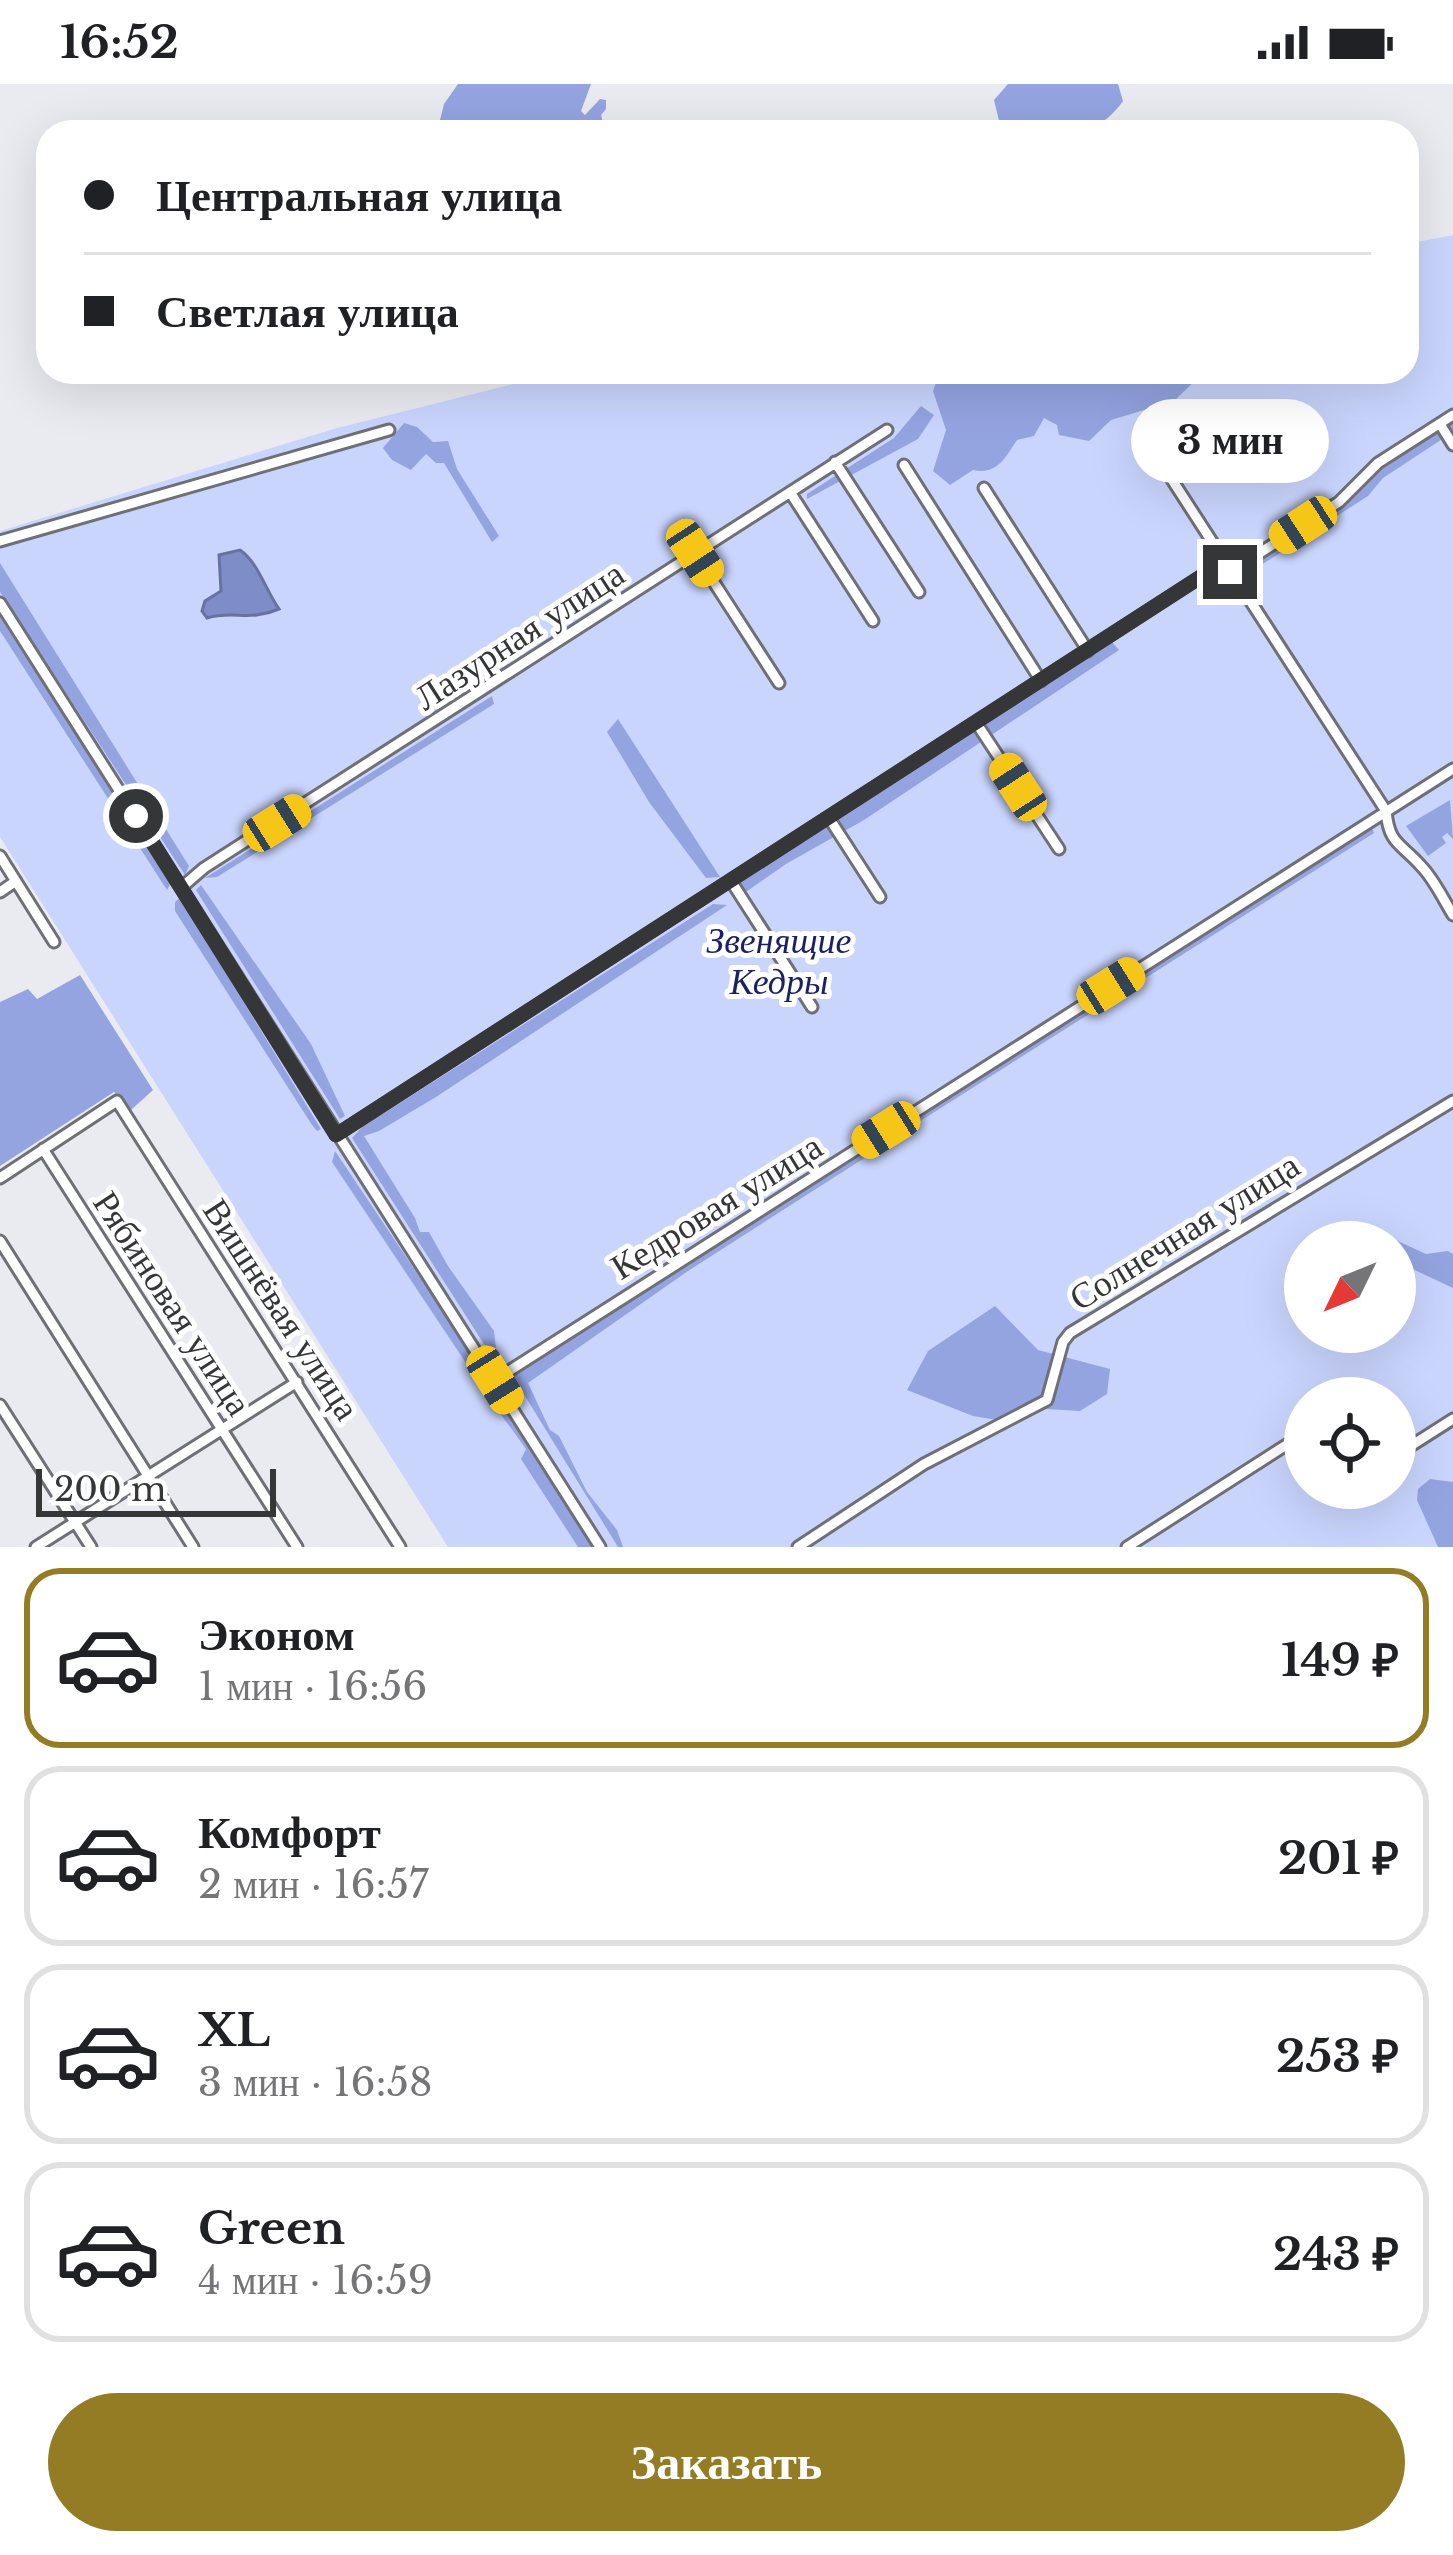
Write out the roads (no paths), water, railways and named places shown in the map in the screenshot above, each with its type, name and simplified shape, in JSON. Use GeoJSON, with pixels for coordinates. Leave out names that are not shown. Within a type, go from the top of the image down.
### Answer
{"type":"FeatureCollection","features":[{"type":"Feature","properties":{"kind":"street"},"geometry":{"type":"LineString","coordinates":[[336,1135],[1205,574],[1230,572],[1339,502],[1378,463],[1453,416]]}},
{"type":"Feature","properties":{"kind":"street"},"geometry":{"type":"LineString","coordinates":[[1440,424],[1453,445]]}},
{"type":"Feature","properties":{"kind":"street"},"geometry":{"type":"LineString","coordinates":[[0,541],[388,430]]}},
{"type":"Feature","properties":{"kind":"street","name":"Лазурная улица"},"geometry":{"type":"LineString","coordinates":[[182,887],[204,868],[887,430]]}},
{"type":"Feature","properties":{"kind":"street"},"geometry":{"type":"LineString","coordinates":[[835,462],[919,592]]}},
{"type":"Feature","properties":{"kind":"street"},"geometry":{"type":"LineString","coordinates":[[904,465],[1041,681]]}},
{"type":"Feature","properties":{"kind":"street"},"geometry":{"type":"LineString","coordinates":[[1167,472],[1386,811],[1388,830],[1397,846],[1422,866],[1453,915]]}},
{"type":"Feature","properties":{"kind":"street"},"geometry":{"type":"LineString","coordinates":[[984,488],[1088,652]]}},
{"type":"Feature","properties":{"kind":"street"},"geometry":{"type":"LineString","coordinates":[[790,492],[873,621]]}},
{"type":"Feature","properties":{"kind":"street"},"geometry":{"type":"LineString","coordinates":[[695,553],[779,683]]}},
{"type":"Feature","properties":{"kind":"street"},"geometry":{"type":"LineString","coordinates":[[0,603],[599,1547]]}},
{"type":"Feature","properties":{"kind":"street"},"geometry":{"type":"LineString","coordinates":[[976,724],[1058,849]]}},
{"type":"Feature","properties":{"kind":"street","name":"Кедровая улица"},"geometry":{"type":"LineString","coordinates":[[495,1380],[1453,769]]}},
{"type":"Feature","properties":{"kind":"street"},"geometry":{"type":"LineString","coordinates":[[830,818],[880,897]]}},
{"type":"Feature","properties":{"kind":"street"},"geometry":{"type":"LineString","coordinates":[[0,856],[54,942]]}},
{"type":"Feature","properties":{"kind":"street"},"geometry":{"type":"LineString","coordinates":[[0,892],[16,881]]}},
{"type":"Feature","properties":{"kind":"street"},"geometry":{"type":"LineString","coordinates":[[731,881],[812,1007]]}},
{"type":"Feature","properties":{"kind":"street","name":"Вишнёвая улица"},"geometry":{"type":"LineString","coordinates":[[43,1149],[117,1101],[400,1547]]}},
{"type":"Feature","properties":{"kind":"street","name":"Солнечная улица"},"geometry":{"type":"LineString","coordinates":[[798,1547],[924,1463],[1047,1400],[1063,1342],[1070,1333],[1453,1101]]}},
{"type":"Feature","properties":{"kind":"street"},"geometry":{"type":"LineString","coordinates":[[0,1178],[43,1149]]}},
{"type":"Feature","properties":{"kind":"street","name":"Рябиновая улица"},"geometry":{"type":"LineString","coordinates":[[43,1149],[297,1547]]}},
{"type":"Feature","properties":{"kind":"street"},"geometry":{"type":"LineString","coordinates":[[0,1241],[193,1547]]}},
{"type":"Feature","properties":{"kind":"street"},"geometry":{"type":"LineString","coordinates":[[36,1547],[297,1382]]}},
{"type":"Feature","properties":{"kind":"street"},"geometry":{"type":"LineString","coordinates":[[0,1405],[91,1547]]}},
{"type":"Feature","properties":{"kind":"street"},"geometry":{"type":"LineString","coordinates":[[1416,1443],[1453,1419]]}},
{"type":"Feature","properties":{"kind":"street"},"geometry":{"type":"LineString","coordinates":[[1127,1547],[1284,1446]]}},
{"type":"Feature","properties":{"kind":"park label","name":"Звенящие Кедры"},"geometry":{"type":"Point","coordinates":[779,960]}}]}
